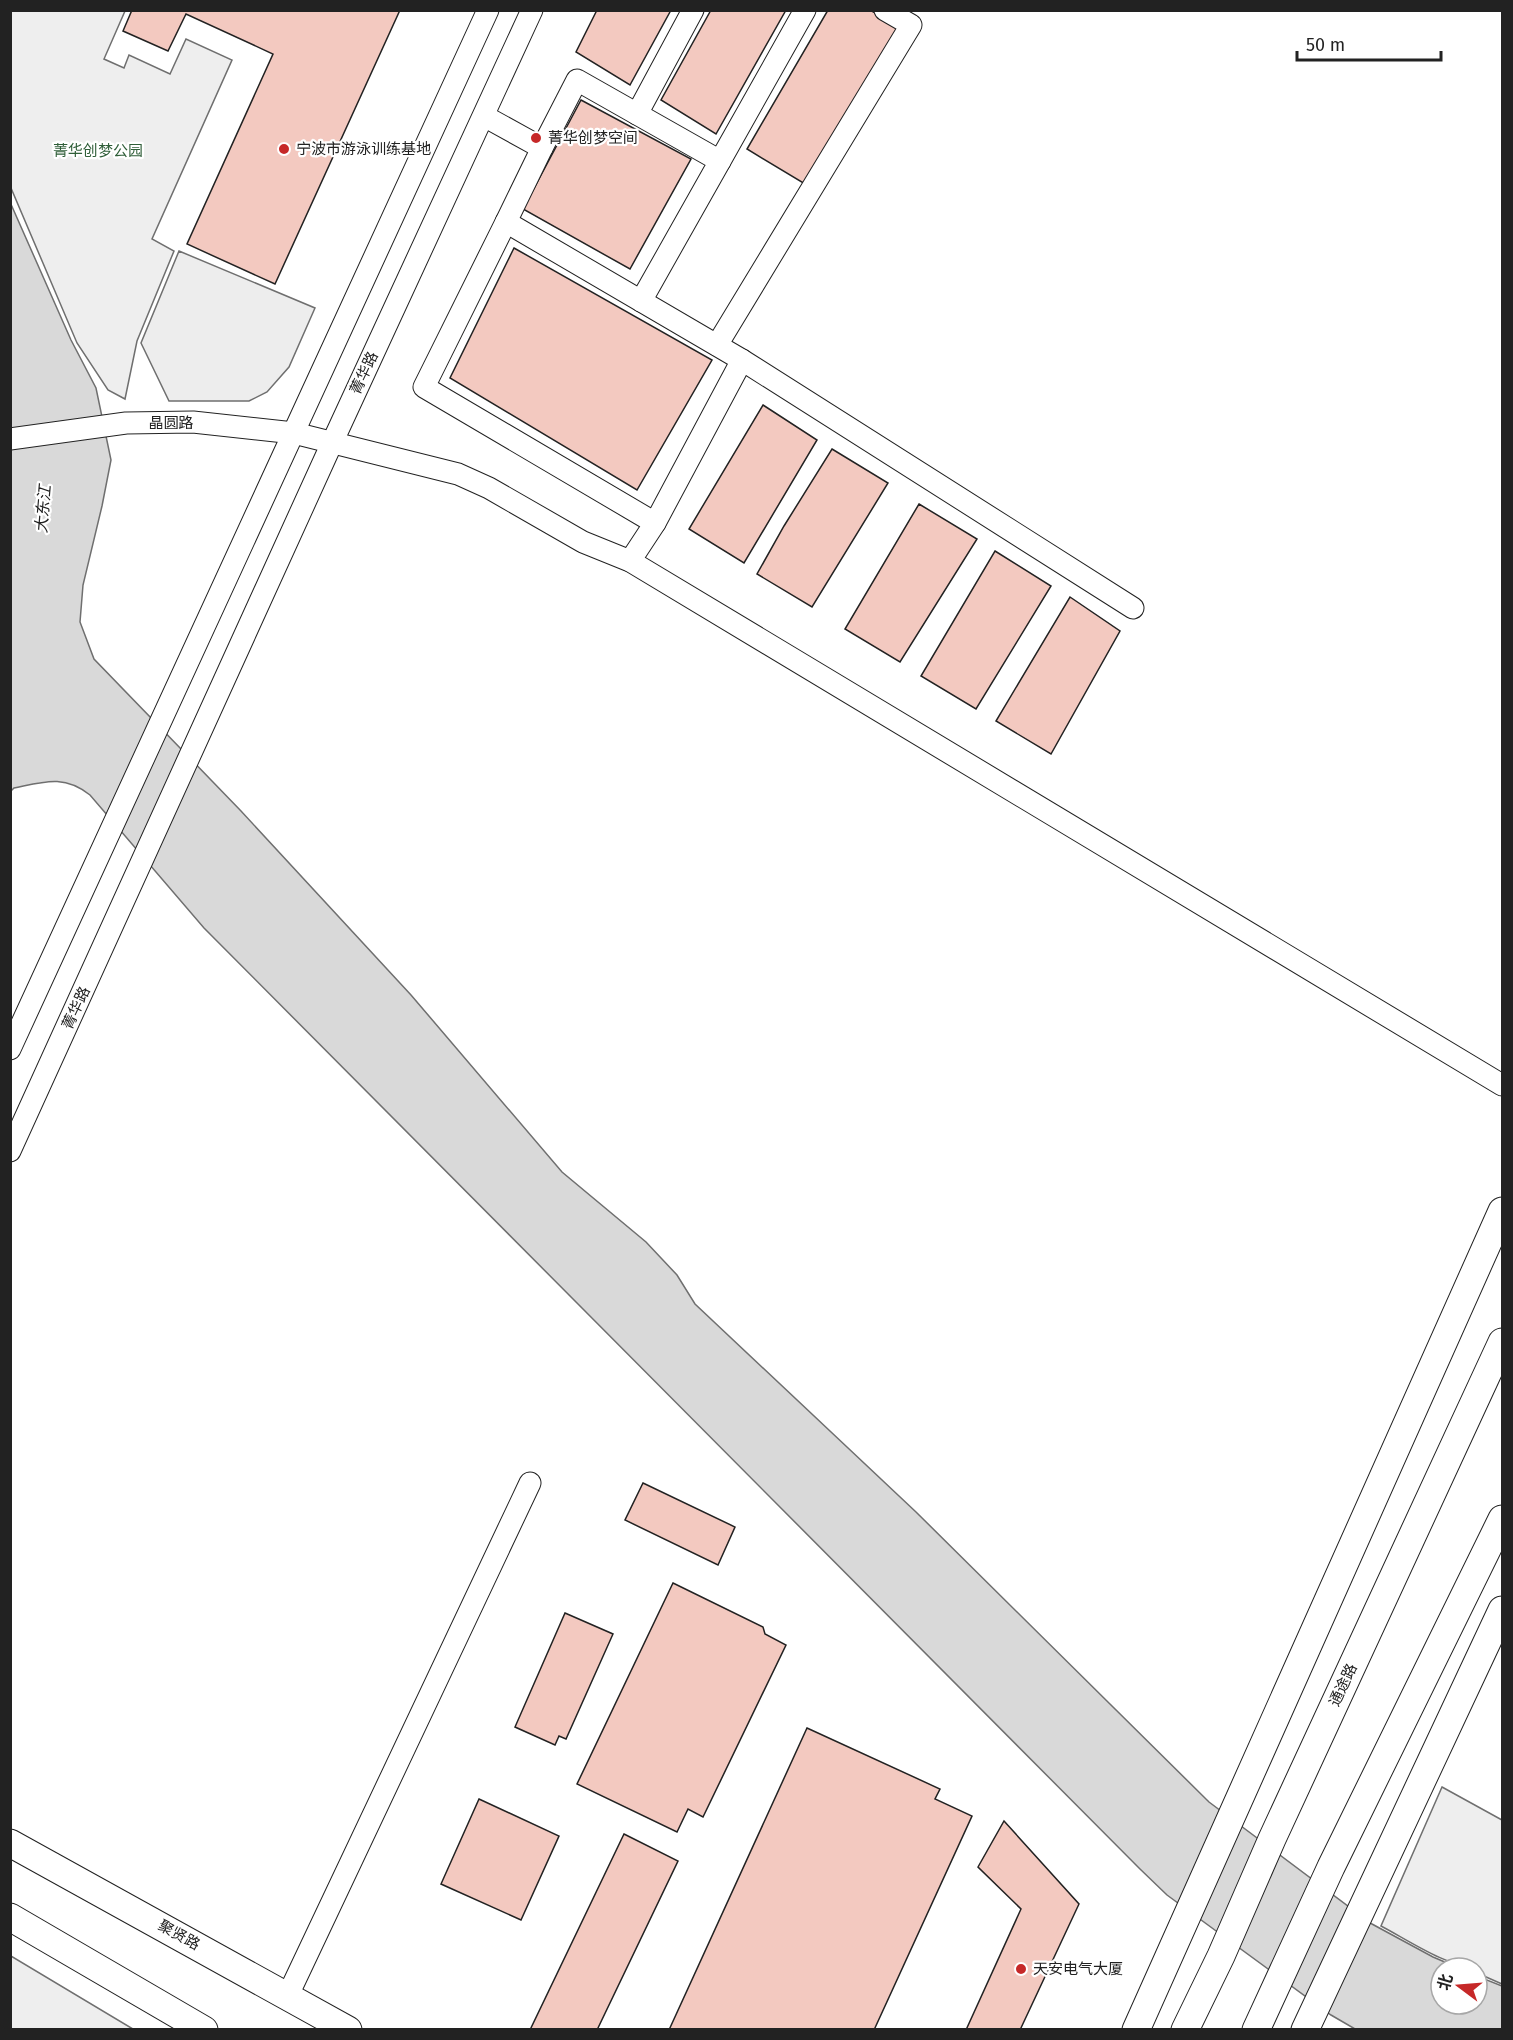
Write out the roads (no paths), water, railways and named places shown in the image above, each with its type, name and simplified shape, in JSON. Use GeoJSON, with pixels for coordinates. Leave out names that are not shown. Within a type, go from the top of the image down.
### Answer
{"type":"FeatureCollection","features":[{"type":"Feature","properties":{"kind":"main road"},"geometry":{"type":"LineString","coordinates":[[1136,2030],[1503,1211]]}},
{"type":"Feature","properties":{"kind":"main road","name":"通途路"},"geometry":{"type":"LineString","coordinates":[[1185,2030],[1503,1342]]}},
{"type":"Feature","properties":{"kind":"main road"},"geometry":{"type":"LineString","coordinates":[[1256,2030],[1331,1866],[1503,1519]]}},
{"type":"Feature","properties":{"kind":"main road"},"geometry":{"type":"LineString","coordinates":[[1308,2022],[1503,1610]]}},
{"type":"Feature","properties":{"kind":"main road","name":"聚贤路"},"geometry":{"type":"LineString","coordinates":[[10,1843],[348,2030]]}},
{"type":"Feature","properties":{"kind":"main road"},"geometry":{"type":"LineString","coordinates":[[10,1917],[204,2030]]}},
{"type":"Feature","properties":{"kind":"street"},"geometry":{"type":"LineString","coordinates":[[10,1049],[488,10]]}},
{"type":"Feature","properties":{"kind":"street","name":"菁华路"},"geometry":{"type":"LineString","coordinates":[[10,1150],[532,10]]}},
{"type":"Feature","properties":{"kind":"street"},"geometry":{"type":"LineString","coordinates":[[637,114],[693,10]]}},
{"type":"Feature","properties":{"kind":"street"},"geometry":{"type":"LineString","coordinates":[[641,301],[805,10]]}},
{"type":"Feature","properties":{"kind":"street"},"geometry":{"type":"LineString","coordinates":[[717,345],[911,25],[885,10]]}},
{"type":"Feature","properties":{"kind":"street"},"geometry":{"type":"LineString","coordinates":[[655,523],[424,387],[577,80],[720,161]]}},
{"type":"Feature","properties":{"kind":"street"},"geometry":{"type":"LineString","coordinates":[[484,116],[542,148]]}},
{"type":"Feature","properties":{"kind":"street"},"geometry":{"type":"LineString","coordinates":[[506,222],[742,360],[1133,608]]}},
{"type":"Feature","properties":{"kind":"street"},"geometry":{"type":"LineString","coordinates":[[630,561],[655,523],[742,360]]}},
{"type":"Feature","properties":{"kind":"street","name":"晶圆路"},"geometry":{"type":"LineString","coordinates":[[10,440],[126,423],[192,422],[294,433],[458,474],[489,488],[583,542],[630,561],[1503,1085]]}},
{"type":"Feature","properties":{"kind":"street"},"geometry":{"type":"LineString","coordinates":[[288,1995],[530,1483]]}},
{"type":"Feature","properties":{"kind":"water","name":"大东江"},"geometry":{"type":"Polygon","coordinates":[[[10,202],[71,340],[96,388],[111,460],[83,585],[80,622],[94,659],[241,811],[411,995],[562,1172],[646,1242],[677,1275],[695,1304],[916,1512],[1209,1802],[1372,1924],[1431,1956],[1429,1956],[1429,2016],[1489,2016],[1489,1981],[1502,1986],[1502,2029],[1355,2029],[1331,2015],[1167,1895],[204,928],[90,795],[71,784],[53,781],[14,788],[11,791],[10,202]]]}},
{"type":"Feature","properties":{"kind":"place","name":"菁华创梦空间"},"geometry":{"type":"Point","coordinates":[536,138]}},
{"type":"Feature","properties":{"kind":"place","name":"宁波市游泳训练基地"},"geometry":{"type":"Point","coordinates":[284,149]}},
{"type":"Feature","properties":{"kind":"place","name":"天安电气大厦"},"geometry":{"type":"Point","coordinates":[1021,1969]}},
{"type":"Feature","properties":{"kind":"park label","name":"菁华创梦公园"},"geometry":{"type":"Point","coordinates":[98,151]}}]}
